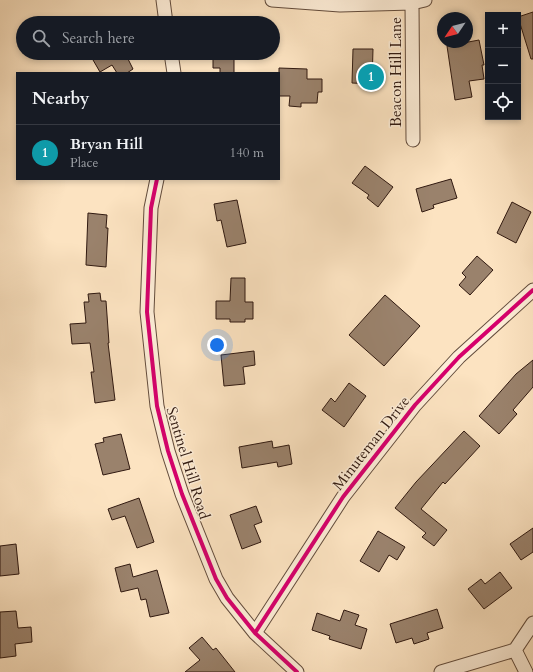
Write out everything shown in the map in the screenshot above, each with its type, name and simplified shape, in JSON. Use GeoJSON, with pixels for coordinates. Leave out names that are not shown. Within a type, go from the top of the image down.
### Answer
{"type":"FeatureCollection","features":[{"type":"Feature","properties":{"kind":"street"},"geometry":{"type":"LineString","coordinates":[[163,0],[165,16]]}},
{"type":"Feature","properties":{"kind":"street"},"geometry":{"type":"LineString","coordinates":[[272,0],[340,5],[412,3],[425,0]]}},
{"type":"Feature","properties":{"kind":"street","name":"Beacon Hill Lane"},"geometry":{"type":"LineString","coordinates":[[412,3],[413,140]]}},
{"type":"Feature","properties":{"kind":"street"},"geometry":{"type":"LineString","coordinates":[[172,60],[174,72]]}},
{"type":"Feature","properties":{"kind":"street","name":"Sentinel Hill Road"},"geometry":{"type":"LineString","coordinates":[[157,180],[151,208],[147,312],[157,406],[180,487],[207,560],[227,598],[255,633],[297,672]]}},
{"type":"Feature","properties":{"kind":"street","name":"Minuteman Drive"},"geometry":{"type":"LineString","coordinates":[[255,633],[343,497],[415,405],[459,357],[533,290]]}},
{"type":"Feature","properties":{"kind":"street"},"geometry":{"type":"LineString","coordinates":[[441,672],[515,650],[533,623]]}},
{"type":"Feature","properties":{"kind":"street"},"geometry":{"type":"LineString","coordinates":[[515,650],[526,672]]}},
{"type":"Feature","properties":{"kind":"building"},"geometry":{"type":"Polygon","coordinates":[[[533,12],[533,59],[531,59],[521,27],[521,16],[533,12]]]}},
{"type":"Feature","properties":{"kind":"building"},"geometry":{"type":"Polygon","coordinates":[[[479,40],[484,65],[482,65],[484,79],[469,81],[472,97],[455,100],[447,48],[473,48],[473,41],[479,40]]]}},
{"type":"Feature","properties":{"kind":"building"},"geometry":{"type":"Polygon","coordinates":[[[353,49],[373,49],[372,84],[352,83],[353,49]]]}},
{"type":"Feature","properties":{"kind":"building"},"geometry":{"type":"Polygon","coordinates":[[[93,60],[128,60],[133,69],[128,72],[116,72],[112,65],[100,72],[93,60]]]}},
{"type":"Feature","properties":{"kind":"building"},"geometry":{"type":"Polygon","coordinates":[[[213,60],[234,60],[234,72],[220,72],[220,68],[213,68],[213,60]]]}},
{"type":"Feature","properties":{"kind":"building"},"geometry":{"type":"Polygon","coordinates":[[[279,68],[307,69],[307,79],[322,79],[322,92],[318,92],[317,103],[301,103],[301,107],[289,106],[290,96],[280,96],[279,68]]]}},
{"type":"Feature","properties":{"kind":"building"},"geometry":{"type":"Polygon","coordinates":[[[365,166],[393,187],[378,207],[367,198],[369,195],[352,183],[365,166]]]}},
{"type":"Feature","properties":{"kind":"building"},"geometry":{"type":"Polygon","coordinates":[[[451,179],[457,198],[433,205],[434,208],[422,212],[416,189],[451,179]]]}},
{"type":"Feature","properties":{"kind":"building"},"geometry":{"type":"Polygon","coordinates":[[[237,200],[246,243],[227,247],[221,220],[217,221],[214,204],[237,200]]]}},
{"type":"Feature","properties":{"kind":"building"},"geometry":{"type":"Polygon","coordinates":[[[512,202],[531,212],[516,243],[497,233],[512,202]]]}},
{"type":"Feature","properties":{"kind":"building"},"geometry":{"type":"Polygon","coordinates":[[[88,213],[107,215],[106,228],[108,228],[106,267],[86,265],[88,213]]]}},
{"type":"Feature","properties":{"kind":"building"},"geometry":{"type":"Polygon","coordinates":[[[477,256],[493,270],[470,295],[459,285],[466,277],[462,273],[477,256]]]}},
{"type":"Feature","properties":{"kind":"building"},"geometry":{"type":"Polygon","coordinates":[[[231,278],[245,278],[245,302],[253,302],[253,319],[245,319],[245,322],[230,322],[230,319],[216,319],[216,301],[230,301],[231,278]]]}},
{"type":"Feature","properties":{"kind":"building"},"geometry":{"type":"Polygon","coordinates":[[[100,293],[101,301],[106,301],[108,343],[115,400],[95,403],[91,372],[94,372],[90,343],[72,344],[70,324],[86,323],[84,302],[89,302],[88,294],[100,293]]]}},
{"type":"Feature","properties":{"kind":"building"},"geometry":{"type":"Polygon","coordinates":[[[385,295],[420,326],[384,366],[349,335],[385,295]]]}},
{"type":"Feature","properties":{"kind":"building"},"geometry":{"type":"Polygon","coordinates":[[[254,351],[255,365],[243,367],[245,384],[224,386],[221,355],[254,351]]]}},
{"type":"Feature","properties":{"kind":"building"},"geometry":{"type":"Polygon","coordinates":[[[533,360],[533,387],[513,410],[517,414],[499,434],[479,416],[516,374],[533,360]]]}},
{"type":"Feature","properties":{"kind":"building"},"geometry":{"type":"Polygon","coordinates":[[[349,383],[366,396],[344,427],[322,410],[331,398],[335,402],[349,383]]]}},
{"type":"Feature","properties":{"kind":"building"},"geometry":{"type":"Polygon","coordinates":[[[464,431],[480,446],[445,484],[443,482],[421,509],[447,530],[434,546],[422,537],[426,533],[395,508],[416,482],[464,431]]]}},
{"type":"Feature","properties":{"kind":"building"},"geometry":{"type":"Polygon","coordinates":[[[121,434],[130,469],[103,475],[95,444],[104,442],[103,438],[121,434]]]}},
{"type":"Feature","properties":{"kind":"building"},"geometry":{"type":"Polygon","coordinates":[[[272,441],[273,448],[289,445],[292,464],[278,467],[277,462],[242,468],[239,447],[272,441]]]}},
{"type":"Feature","properties":{"kind":"building"},"geometry":{"type":"Polygon","coordinates":[[[139,498],[154,542],[137,548],[125,516],[112,520],[108,509],[139,498]]]}},
{"type":"Feature","properties":{"kind":"building"},"geometry":{"type":"Polygon","coordinates":[[[256,506],[262,522],[254,525],[261,542],[242,549],[230,515],[256,506]]]}},
{"type":"Feature","properties":{"kind":"building"},"geometry":{"type":"Polygon","coordinates":[[[533,528],[533,552],[521,560],[510,544],[533,528]]]}},
{"type":"Feature","properties":{"kind":"building"},"geometry":{"type":"Polygon","coordinates":[[[378,531],[405,547],[397,560],[389,555],[379,572],[360,561],[378,531]]]}},
{"type":"Feature","properties":{"kind":"building"},"geometry":{"type":"Polygon","coordinates":[[[16,544],[19,574],[0,576],[0,546],[16,544]]]}},
{"type":"Feature","properties":{"kind":"building"},"geometry":{"type":"Polygon","coordinates":[[[130,564],[133,577],[157,570],[169,613],[150,617],[146,599],[141,600],[138,588],[121,592],[115,568],[130,564]]]}},
{"type":"Feature","properties":{"kind":"building"},"geometry":{"type":"Polygon","coordinates":[[[500,572],[512,588],[484,609],[468,589],[481,579],[485,584],[500,572]]]}},
{"type":"Feature","properties":{"kind":"building"},"geometry":{"type":"Polygon","coordinates":[[[437,609],[443,628],[427,633],[429,639],[414,644],[412,638],[396,643],[390,624],[437,609]]]}},
{"type":"Feature","properties":{"kind":"building"},"geometry":{"type":"Polygon","coordinates":[[[344,610],[359,615],[355,625],[367,629],[361,649],[329,639],[330,636],[312,630],[317,613],[340,621],[344,610]]]}},
{"type":"Feature","properties":{"kind":"building"},"geometry":{"type":"Polygon","coordinates":[[[16,611],[18,628],[31,627],[32,642],[15,644],[16,656],[0,658],[0,612],[16,611]]]}},
{"type":"Feature","properties":{"kind":"building"},"geometry":{"type":"Polygon","coordinates":[[[202,637],[213,650],[216,648],[235,672],[185,672],[200,660],[189,648],[202,637]]]}},
{"type":"Feature","properties":{"kind":"cycle path"},"geometry":{"type":"LineString","coordinates":[[157,180],[151,208],[147,312],[157,406],[168,451],[182,494],[216,579],[227,598],[255,633],[297,672]]}},
{"type":"Feature","properties":{"kind":"cycle path"},"geometry":{"type":"LineString","coordinates":[[255,633],[343,497],[415,405],[459,357],[533,290]]}},
{"type":"Feature","properties":{"kind":"place","name":"Bryan Hill"},"geometry":{"type":"Point","coordinates":[371,77]}}]}
